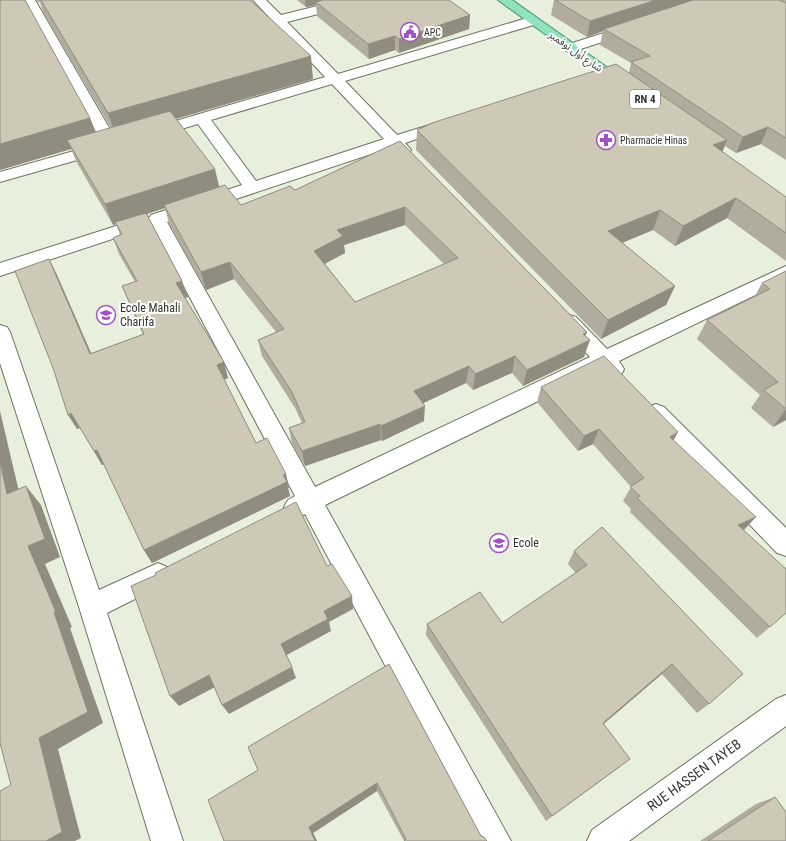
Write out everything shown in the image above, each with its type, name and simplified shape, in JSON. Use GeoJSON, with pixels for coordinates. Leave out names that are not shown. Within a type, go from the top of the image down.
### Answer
{"type":"FeatureCollection","features":[{"type":"Feature","properties":{"kind":"main road","name":"شارع أول نوفمبر"},"geometry":{"type":"LineString","coordinates":[[504,0],[637,94]]}},
{"type":"Feature","properties":{"kind":"street"},"geometry":{"type":"LineString","coordinates":[[259,0],[417,164]]}},
{"type":"Feature","properties":{"kind":"street"},"geometry":{"type":"LineString","coordinates":[[278,20],[357,0]]}},
{"type":"Feature","properties":{"kind":"street"},"geometry":{"type":"LineString","coordinates":[[49,5],[28,7],[111,145]]}},
{"type":"Feature","properties":{"kind":"street"},"geometry":{"type":"LineString","coordinates":[[141,136],[532,21]]}},
{"type":"Feature","properties":{"kind":"street"},"geometry":{"type":"LineString","coordinates":[[571,48],[642,25]]}},
{"type":"Feature","properties":{"kind":"street"},"geometry":{"type":"LineString","coordinates":[[582,79],[604,71]]}},
{"type":"Feature","properties":{"kind":"street"},"geometry":{"type":"LineString","coordinates":[[202,118],[253,188]]}},
{"type":"Feature","properties":{"kind":"street"},"geometry":{"type":"LineString","coordinates":[[0,270],[462,119]]}},
{"type":"Feature","properties":{"kind":"street"},"geometry":{"type":"LineString","coordinates":[[0,177],[126,141]]}},
{"type":"Feature","properties":{"kind":"street"},"geometry":{"type":"LineString","coordinates":[[157,219],[308,500],[495,841]]}},
{"type":"Feature","properties":{"kind":"street"},"geometry":{"type":"LineString","coordinates":[[280,514],[605,360],[786,272]]}},
{"type":"Feature","properties":{"kind":"street"},"geometry":{"type":"LineString","coordinates":[[555,308],[627,382]]}},
{"type":"Feature","properties":{"kind":"street"},"geometry":{"type":"LineString","coordinates":[[0,332],[92,607],[167,841]]}},
{"type":"Feature","properties":{"kind":"street"},"geometry":{"type":"LineString","coordinates":[[643,399],[786,546]]}},
{"type":"Feature","properties":{"kind":"street"},"geometry":{"type":"LineString","coordinates":[[92,607],[176,566]]}},
{"type":"Feature","properties":{"kind":"street","name":"RUE HASSEN TAYEB"},"geometry":{"type":"LineString","coordinates":[[603,841],[786,709]]}},
{"type":"Feature","properties":{"kind":"building"},"geometry":{"type":"Polygon","coordinates":[[[0,0],[25,0],[90,118],[0,144],[0,0]]]}},
{"type":"Feature","properties":{"kind":"building"},"geometry":{"type":"Polygon","coordinates":[[[41,0],[250,0],[311,56],[108,113],[41,0]]]}},
{"type":"Feature","properties":{"kind":"building"},"geometry":{"type":"Polygon","coordinates":[[[323,0],[449,0],[470,15],[399,39],[395,36],[368,44],[316,2],[323,0]]]}},
{"type":"Feature","properties":{"kind":"building"},"geometry":{"type":"Polygon","coordinates":[[[555,0],[656,0],[590,21],[555,0]]]}},
{"type":"Feature","properties":{"kind":"building"},"geometry":{"type":"Polygon","coordinates":[[[693,0],[779,0],[786,3],[786,138],[768,127],[743,137],[631,62],[650,56],[604,29],[693,0]]]}},
{"type":"Feature","properties":{"kind":"building"},"geometry":{"type":"Polygon","coordinates":[[[616,64],[727,140],[713,145],[786,197],[786,233],[736,198],[683,226],[660,210],[608,231],[675,286],[608,320],[417,130],[432,123],[616,64]]]}},
{"type":"Feature","properties":{"kind":"building"},"geometry":{"type":"Polygon","coordinates":[[[170,111],[215,169],[105,204],[67,140],[170,111]]]}},
{"type":"Feature","properties":{"kind":"building"},"geometry":{"type":"Polygon","coordinates":[[[400,141],[587,332],[583,334],[590,340],[527,370],[515,356],[475,374],[469,366],[414,391],[425,406],[381,426],[380,424],[302,451],[289,428],[305,422],[292,392],[258,340],[284,329],[230,262],[201,272],[164,205],[225,185],[241,205],[290,186],[295,190],[400,141]],[[405,207],[337,230],[343,236],[314,251],[355,302],[458,258],[405,207]]]}},
{"type":"Feature","properties":{"kind":"building"},"geometry":{"type":"Polygon","coordinates":[[[146,213],[182,281],[176,283],[224,362],[217,365],[256,443],[267,438],[286,474],[283,475],[287,482],[144,550],[97,450],[94,451],[71,413],[68,415],[53,368],[15,271],[49,259],[90,354],[144,334],[122,286],[137,281],[113,238],[122,234],[115,222],[146,213]]]}},
{"type":"Feature","properties":{"kind":"building"},"geometry":{"type":"Polygon","coordinates":[[[786,271],[786,409],[764,390],[778,382],[707,320],[770,289],[762,283],[786,271]]]}},
{"type":"Feature","properties":{"kind":"building"},"geometry":{"type":"Polygon","coordinates":[[[604,356],[678,432],[670,437],[756,517],[738,525],[786,569],[786,613],[770,627],[637,498],[640,496],[630,487],[644,478],[599,429],[584,436],[541,387],[604,356]]]}},
{"type":"Feature","properties":{"kind":"building"},"geometry":{"type":"Polygon","coordinates":[[[0,462],[7,494],[26,486],[45,539],[28,546],[56,612],[54,612],[88,712],[39,738],[62,832],[46,841],[0,841],[0,791],[11,785],[0,743],[0,462]]]}},
{"type":"Feature","properties":{"kind":"building"},"geometry":{"type":"Polygon","coordinates":[[[296,502],[327,566],[332,564],[352,596],[324,611],[328,619],[281,644],[292,667],[222,705],[209,675],[170,696],[131,586],[156,575],[155,573],[296,502]]]}},
{"type":"Feature","properties":{"kind":"building"},"geometry":{"type":"Polygon","coordinates":[[[602,527],[743,674],[709,704],[672,664],[603,723],[630,759],[552,816],[427,624],[480,592],[502,623],[587,565],[574,551],[602,527]]]}},
{"type":"Feature","properties":{"kind":"building"},"geometry":{"type":"Polygon","coordinates":[[[389,664],[481,836],[487,841],[404,841],[406,839],[377,783],[309,827],[315,841],[224,841],[208,800],[258,770],[248,747],[389,664]]]}},
{"type":"Feature","properties":{"kind":"building"},"geometry":{"type":"Polygon","coordinates":[[[775,797],[786,812],[786,841],[708,841],[775,797]]]}},
{"type":"Feature","properties":{"kind":"place","name":"APC"},"geometry":{"type":"Point","coordinates":[410,32]}},
{"type":"Feature","properties":{"kind":"place","name":"Pharmacie Hinas"},"geometry":{"type":"Point","coordinates":[606,140]}},
{"type":"Feature","properties":{"kind":"place","name":"Ecole Mahali Charifa"},"geometry":{"type":"Point","coordinates":[106,315]}},
{"type":"Feature","properties":{"kind":"place","name":"Ecole"},"geometry":{"type":"Point","coordinates":[499,543]}}]}
